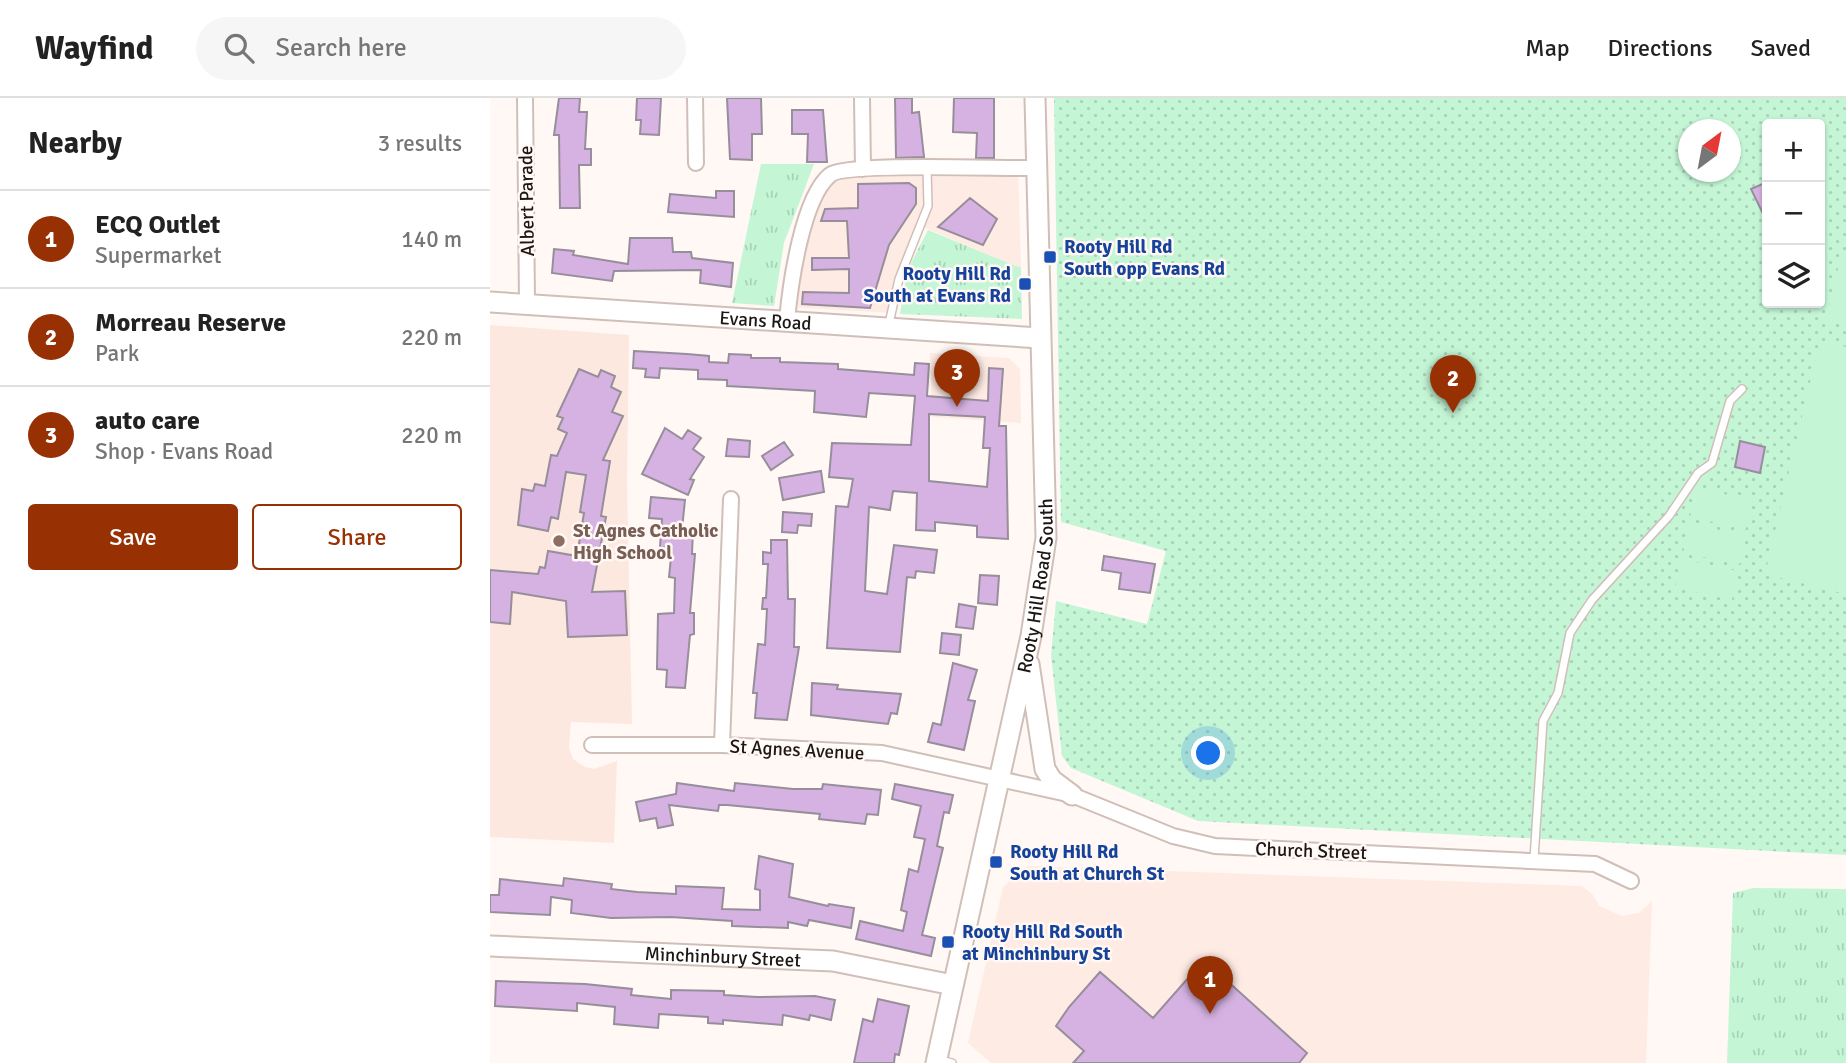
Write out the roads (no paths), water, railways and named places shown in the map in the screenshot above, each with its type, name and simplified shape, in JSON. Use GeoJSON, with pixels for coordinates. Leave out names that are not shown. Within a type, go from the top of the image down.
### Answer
{"type":"FeatureCollection","features":[{"type":"Feature","properties":{"kind":"main road","name":"Rooty Hill Road South"},"geometry":{"type":"LineString","coordinates":[[941,1062],[953,985],[1028,652],[1041,586],[1046,538],[1035,98]]}},
{"type":"Feature","properties":{"kind":"main road","name":"Evans Road"},"geometry":{"type":"LineString","coordinates":[[490,302],[1040,338]]}},
{"type":"Feature","properties":{"kind":"main road"},"geometry":{"type":"LineString","coordinates":[[1028,652],[1045,769],[1052,780],[1072,794]]}},
{"type":"Feature","properties":{"kind":"main road","name":"Minchinbury Street"},"geometry":{"type":"LineString","coordinates":[[490,946],[833,961],[953,985]]}},
{"type":"Feature","properties":{"kind":"street","name":"Albert Parade"},"geometry":{"type":"LineString","coordinates":[[525,98],[527,304]]}},
{"type":"Feature","properties":{"kind":"street"},"geometry":{"type":"LineString","coordinates":[[695,98],[696,163]]}},
{"type":"Feature","properties":{"kind":"street"},"geometry":{"type":"LineString","coordinates":[[862,98],[863,169]]}},
{"type":"Feature","properties":{"kind":"street"},"geometry":{"type":"LineString","coordinates":[[787,321],[794,264],[812,204],[832,172],[863,169],[1036,168]]}},
{"type":"Feature","properties":{"kind":"street"},"geometry":{"type":"LineString","coordinates":[[722,745],[731,499]]}},
{"type":"Feature","properties":{"kind":"street","name":"St Agnes Avenue"},"geometry":{"type":"LineString","coordinates":[[592,745],[722,745],[882,753],[999,778]]}},
{"type":"Feature","properties":{"kind":"street","name":"Church Street"},"geometry":{"type":"LineString","coordinates":[[999,778],[1072,794],[1173,836],[1215,846],[1534,859],[1595,864],[1631,881]]}},
{"type":"Feature","properties":{"kind":"lane"},"geometry":{"type":"LineString","coordinates":[[888,329],[899,279],[926,217],[927,168]]}},
{"type":"Feature","properties":{"kind":"lane"},"geometry":{"type":"LineString","coordinates":[[1534,859],[1543,721],[1558,693],[1570,633],[1592,600],[1670,516],[1698,473],[1712,463],[1730,401],[1742,389]]}},
{"type":"Feature","properties":{"kind":"place","name":"Rooty Hill Rd South opp Evans Rd"},"geometry":{"type":"Point","coordinates":[1050,257]}},
{"type":"Feature","properties":{"kind":"place","name":"Rooty Hill Rd South at Evans Rd"},"geometry":{"type":"Point","coordinates":[1025,284]}},
{"type":"Feature","properties":{"kind":"place","name":"auto care"},"geometry":{"type":"Point","coordinates":[957,407]}},
{"type":"Feature","properties":{"kind":"place","name":"Morreau Reserve"},"geometry":{"type":"Point","coordinates":[1453,413]}},
{"type":"Feature","properties":{"kind":"place","name":"St Agnes Catholic High School"},"geometry":{"type":"Point","coordinates":[559,541]}},
{"type":"Feature","properties":{"kind":"place","name":"Rooty Hill Rd South at Church St"},"geometry":{"type":"Point","coordinates":[996,862]}},
{"type":"Feature","properties":{"kind":"place","name":"Rooty Hill Rd South at Minchinbury St"},"geometry":{"type":"Point","coordinates":[948,942]}},
{"type":"Feature","properties":{"kind":"place","name":"ECQ Outlet"},"geometry":{"type":"Point","coordinates":[1210,1014]}}]}
